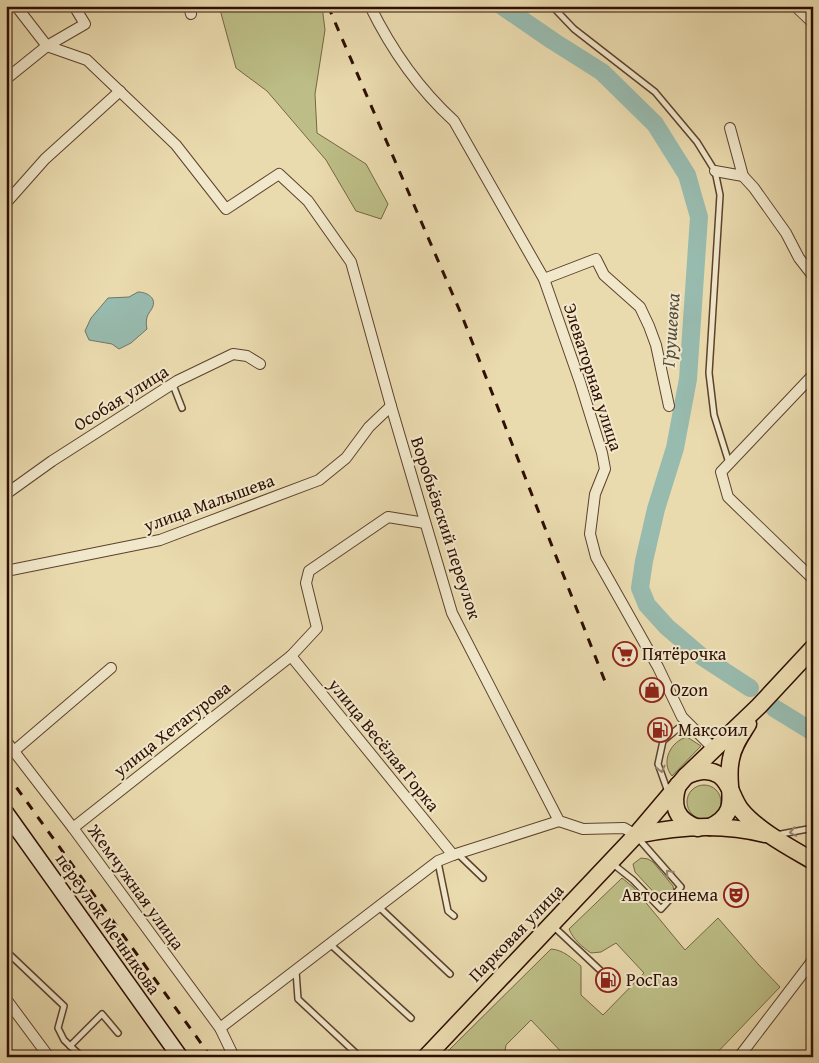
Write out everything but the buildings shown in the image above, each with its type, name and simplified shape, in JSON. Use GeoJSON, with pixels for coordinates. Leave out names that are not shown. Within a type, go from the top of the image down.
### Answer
{"type":"FeatureCollection","features":[{"type":"Feature","properties":{"kind":"main road"},"geometry":{"type":"LineString","coordinates":[[813,648],[759,706],[733,750],[730,760],[729,779],[731,792],[732,803],[728,814],[720,822],[705,828],[688,824],[680,817],[675,807],[674,795],[678,785],[696,771],[718,774],[726,782],[731,792],[740,810],[772,836],[813,861]]}},
{"type":"Feature","properties":{"kind":"main road","name":"Парковая улица"},"geometry":{"type":"LineString","coordinates":[[426,1057],[636,835],[678,785],[759,706]]}},
{"type":"Feature","properties":{"kind":"main road"},"geometry":{"type":"LineString","coordinates":[[636,835],[684,827],[752,830],[772,836]]}},
{"type":"Feature","properties":{"kind":"street"},"geometry":{"type":"LineString","coordinates":[[6,203],[45,159],[120,91],[87,60],[47,46],[16,6]]}},
{"type":"Feature","properties":{"kind":"street"},"geometry":{"type":"LineString","coordinates":[[6,79],[47,46],[85,24],[74,6]]}},
{"type":"Feature","properties":{"kind":"street","name":"Элеваторная улица"},"geometry":{"type":"LineString","coordinates":[[370,6],[380,28],[408,70],[433,102],[454,122],[544,279],[580,382],[602,453],[605,470],[595,494],[590,534],[596,557],[682,716],[714,749]]}},
{"type":"Feature","properties":{"kind":"street"},"geometry":{"type":"LineString","coordinates":[[794,6],[813,23]]}},
{"type":"Feature","properties":{"kind":"street","name":"Воробьёвский переулок"},"geometry":{"type":"LineString","coordinates":[[120,91],[176,145],[226,208],[280,174],[308,201],[352,262],[391,406],[452,613],[559,821]]}},
{"type":"Feature","properties":{"kind":"street"},"geometry":{"type":"LineString","coordinates":[[730,128],[743,176],[768,207],[786,233],[799,258],[813,276]]}},
{"type":"Feature","properties":{"kind":"street"},"geometry":{"type":"LineString","coordinates":[[715,171],[743,176]]}},
{"type":"Feature","properties":{"kind":"street"},"geometry":{"type":"LineString","coordinates":[[544,279],[596,259],[604,275],[640,307],[646,319],[656,345],[669,406]]}},
{"type":"Feature","properties":{"kind":"street","name":"Особая улица"},"geometry":{"type":"LineString","coordinates":[[6,494],[52,461],[173,384],[233,354],[247,356],[260,364]]}},
{"type":"Feature","properties":{"kind":"street"},"geometry":{"type":"LineString","coordinates":[[813,375],[722,472],[728,497],[813,579]]}},
{"type":"Feature","properties":{"kind":"street","name":"улица Малышева"},"geometry":{"type":"LineString","coordinates":[[6,571],[160,540],[319,480],[346,458],[369,426],[391,406]]}},
{"type":"Feature","properties":{"kind":"street","name":"улица Хетагурова"},"geometry":{"type":"LineString","coordinates":[[73,828],[291,656],[317,628],[306,583],[309,571],[388,517],[426,524]]}},
{"type":"Feature","properties":{"kind":"street","name":"улица Весёлая Горка"},"geometry":{"type":"LineString","coordinates":[[291,656],[455,854]]}},
{"type":"Feature","properties":{"kind":"street"},"geometry":{"type":"LineString","coordinates":[[14,751],[111,668]]}},
{"type":"Feature","properties":{"kind":"street","name":"Жемчужная улица"},"geometry":{"type":"LineString","coordinates":[[6,741],[73,828],[220,1028],[234,1057]]}},
{"type":"Feature","properties":{"kind":"street","name":"переулок Мечникова"},"geometry":{"type":"LineString","coordinates":[[6,813],[180,1057]]}},
{"type":"Feature","properties":{"kind":"street"},"geometry":{"type":"LineString","coordinates":[[220,1028],[438,861],[559,821],[583,829],[624,828],[636,835]]}},
{"type":"Feature","properties":{"kind":"street"},"geometry":{"type":"LineString","coordinates":[[739,1057],[813,960]]}},
{"type":"Feature","properties":{"kind":"street"},"geometry":{"type":"LineString","coordinates":[[6,999],[49,1057]]}},
{"type":"Feature","properties":{"kind":"lane"},"geometry":{"type":"LineString","coordinates":[[552,6],[574,30],[655,92],[697,142],[715,171],[720,195],[710,373],[714,415],[729,463]]}},
{"type":"Feature","properties":{"kind":"lane"},"geometry":{"type":"LineString","coordinates":[[173,384],[182,408]]}},
{"type":"Feature","properties":{"kind":"lane"},"geometry":{"type":"LineString","coordinates":[[678,785],[658,764],[663,741],[682,724],[691,726]]}},
{"type":"Feature","properties":{"kind":"lane"},"geometry":{"type":"LineString","coordinates":[[772,836],[813,828]]}},
{"type":"Feature","properties":{"kind":"lane"},"geometry":{"type":"LineString","coordinates":[[610,862],[633,880],[661,909],[682,887],[636,835]]}},
{"type":"Feature","properties":{"kind":"lane"},"geometry":{"type":"LineString","coordinates":[[455,854],[483,878]]}},
{"type":"Feature","properties":{"kind":"lane"},"geometry":{"type":"LineString","coordinates":[[438,861],[448,911],[454,916]]}},
{"type":"Feature","properties":{"kind":"lane"},"geometry":{"type":"LineString","coordinates":[[379,906],[450,974]]}},
{"type":"Feature","properties":{"kind":"lane"},"geometry":{"type":"LineString","coordinates":[[552,925],[602,972]]}},
{"type":"Feature","properties":{"kind":"lane"},"geometry":{"type":"LineString","coordinates":[[330,944],[411,1018]]}},
{"type":"Feature","properties":{"kind":"lane"},"geometry":{"type":"LineString","coordinates":[[6,951],[64,1006],[58,1028],[64,1040],[82,1057]]}},
{"type":"Feature","properties":{"kind":"lane"},"geometry":{"type":"LineString","coordinates":[[296,970],[298,999],[360,1057]]}},
{"type":"Feature","properties":{"kind":"lane"},"geometry":{"type":"LineString","coordinates":[[70,1046],[102,1014],[118,1033]]}},
{"type":"Feature","properties":{"kind":"green space"},"geometry":{"type":"Polygon","coordinates":[[[219,6],[322,6],[325,30],[315,94],[317,133],[366,164],[388,204],[381,219],[356,211],[326,160],[267,91],[236,68],[219,6]]]}},
{"type":"Feature","properties":{"kind":"green space"},"geometry":{"type":"Polygon","coordinates":[[[687,737],[701,746],[672,776],[667,765],[669,753],[676,743],[687,737]]]}},
{"type":"Feature","properties":{"kind":"green space"},"geometry":{"type":"Polygon","coordinates":[[[704,785],[716,790],[721,802],[716,814],[704,819],[692,814],[687,802],[692,790],[704,785]]]}},
{"type":"Feature","properties":{"kind":"green space"},"geometry":{"type":"Polygon","coordinates":[[[641,858],[653,862],[673,886],[674,891],[668,898],[660,899],[635,872],[633,864],[641,858]]]}},
{"type":"Feature","properties":{"kind":"green space"},"geometry":{"type":"Polygon","coordinates":[[[622,878],[633,887],[685,950],[718,918],[780,987],[713,1057],[566,1057],[531,1020],[506,1045],[504,1057],[442,1057],[551,949],[564,953],[581,966],[581,995],[603,1015],[644,973],[616,943],[601,952],[591,953],[578,943],[569,929],[622,878]]]}},
{"type":"Feature","properties":{"kind":"water"},"geometry":{"type":"Polygon","coordinates":[[[138,292],[147,294],[154,303],[147,318],[147,329],[131,343],[119,349],[112,344],[89,340],[85,331],[91,318],[108,298],[129,297],[138,292]]]}},
{"type":"Feature","properties":{"kind":"waterway","name":"Грушевка"},"geometry":{"type":"LineString","coordinates":[[502,6],[602,72],[655,124],[687,175],[699,217],[688,379],[675,448],[656,509],[640,588],[647,605],[667,627],[701,656],[750,688]]}},
{"type":"Feature","properties":{"kind":"waterway","name":"Грушевка"},"geometry":{"type":"LineString","coordinates":[[774,708],[813,732]]}},
{"type":"Feature","properties":{"kind":"railway"},"geometry":{"type":"LineString","coordinates":[[328,6],[462,316],[606,684]]}},
{"type":"Feature","properties":{"kind":"railway"},"geometry":{"type":"LineString","coordinates":[[6,773],[211,1057]]}},
{"type":"Feature","properties":{"kind":"place","name":"Пятёрочка"},"geometry":{"type":"Point","coordinates":[625,654]}},
{"type":"Feature","properties":{"kind":"place","name":"Ozon"},"geometry":{"type":"Point","coordinates":[652,690]}},
{"type":"Feature","properties":{"kind":"place","name":"Максоил"},"geometry":{"type":"Point","coordinates":[660,730]}},
{"type":"Feature","properties":{"kind":"place","name":"Автосинема"},"geometry":{"type":"Point","coordinates":[736,895]}},
{"type":"Feature","properties":{"kind":"place","name":"РосГаз"},"geometry":{"type":"Point","coordinates":[608,980]}}]}
